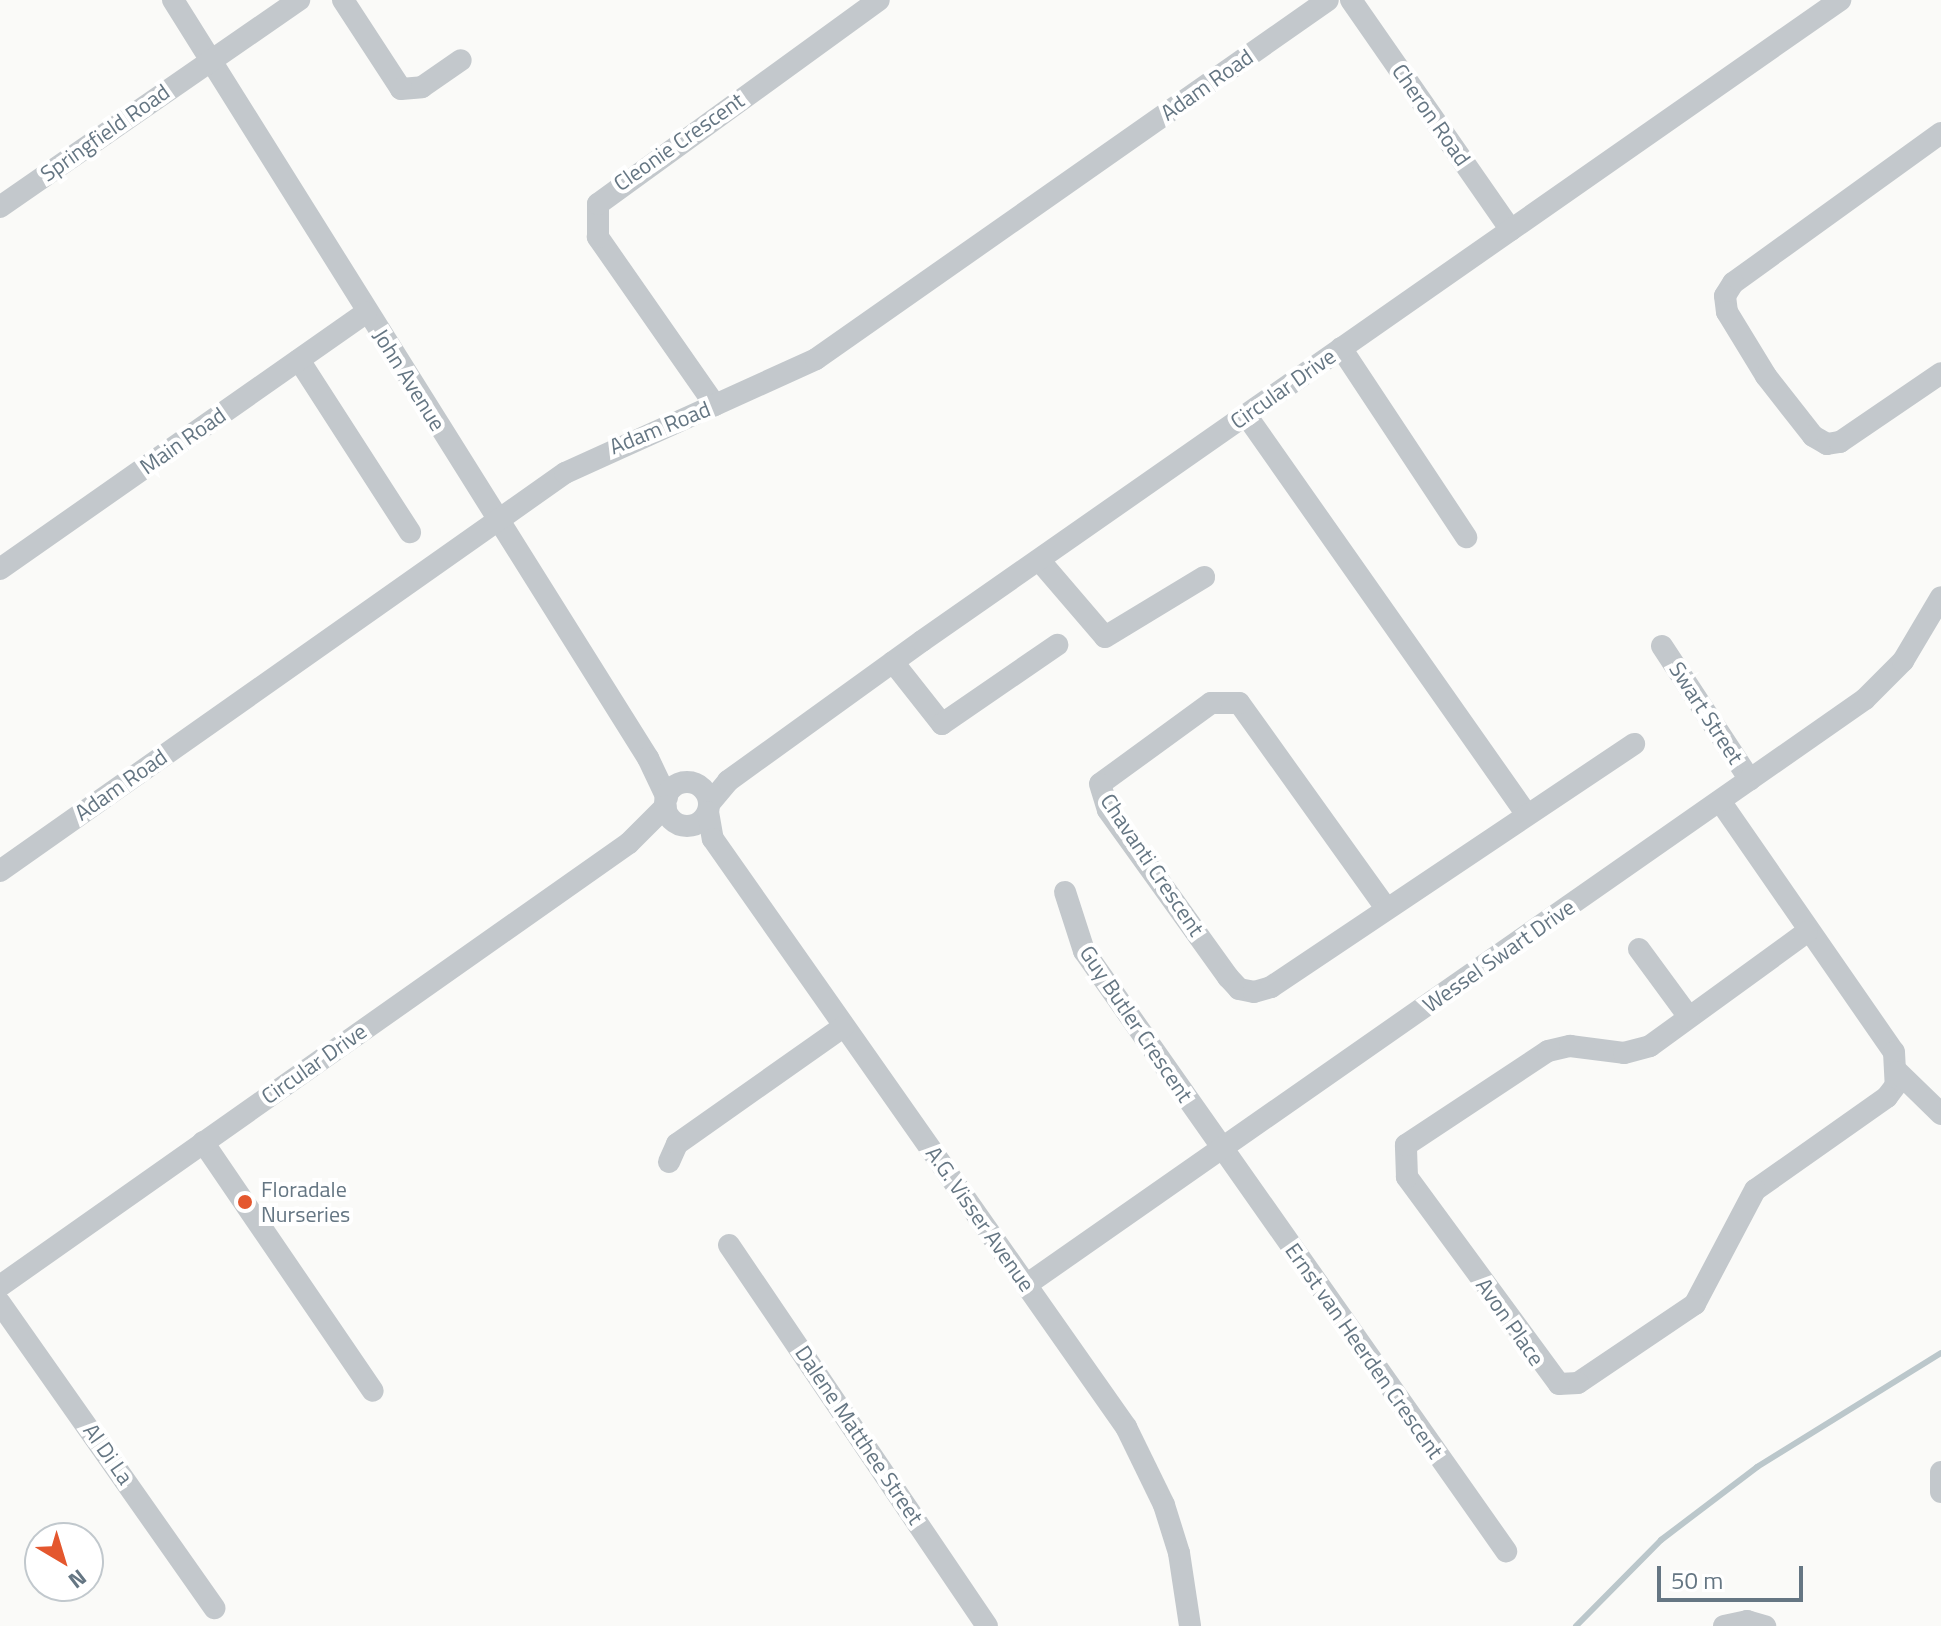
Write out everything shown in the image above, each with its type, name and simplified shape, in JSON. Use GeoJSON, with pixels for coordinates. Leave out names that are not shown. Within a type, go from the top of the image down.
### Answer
{"type":"FeatureCollection","features":[{"type":"Feature","properties":{"kind":"street","name":"John Avenue"},"geometry":{"type":"LineString","coordinates":[[173,0],[366,313],[648,758],[666,802],[685,826]]}},
{"type":"Feature","properties":{"kind":"street","name":"Springfield Road"},"geometry":{"type":"LineString","coordinates":[[0,207],[299,0]]}},
{"type":"Feature","properties":{"kind":"street"},"geometry":{"type":"LineString","coordinates":[[343,0],[401,89],[422,87],[461,60]]}},
{"type":"Feature","properties":{"kind":"street","name":"Cleonie Crescent"},"geometry":{"type":"LineString","coordinates":[[715,405],[598,237],[598,204],[612,188],[879,0]]}},
{"type":"Feature","properties":{"kind":"street","name":"Adam Road"},"geometry":{"type":"LineString","coordinates":[[0,871],[598,453],[715,405],[829,350],[1328,0]]}},
{"type":"Feature","properties":{"kind":"street","name":"Cheron Road"},"geometry":{"type":"LineString","coordinates":[[1351,0],[1511,230]]}},
{"type":"Feature","properties":{"kind":"street","name":"Circular Drive"},"geometry":{"type":"LineString","coordinates":[[629,843],[685,826],[709,808],[728,781],[893,662],[1840,0]]}},
{"type":"Feature","properties":{"kind":"street"},"geometry":{"type":"LineString","coordinates":[[1941,133],[1733,283],[1725,296],[1727,312],[1766,376],[1813,436],[1827,444],[1840,442],[1941,373]]}},
{"type":"Feature","properties":{"kind":"street","name":"Main Road"},"geometry":{"type":"LineString","coordinates":[[0,569],[366,313]]}},
{"type":"Feature","properties":{"kind":"street"},"geometry":{"type":"LineString","coordinates":[[1341,348],[1466,537]]}},
{"type":"Feature","properties":{"kind":"street"},"geometry":{"type":"LineString","coordinates":[[299,360],[410,532]]}},
{"type":"Feature","properties":{"kind":"street"},"geometry":{"type":"LineString","coordinates":[[1246,415],[1525,812]]}},
{"type":"Feature","properties":{"kind":"street"},"geometry":{"type":"LineString","coordinates":[[1039,560],[1105,637],[1204,577]]}},
{"type":"Feature","properties":{"kind":"street","name":"Wessel Swart Drive"},"geometry":{"type":"LineString","coordinates":[[1026,1285],[1750,780],[1881,685],[1913,647],[1941,597]]}},
{"type":"Feature","properties":{"kind":"street"},"geometry":{"type":"LineString","coordinates":[[893,662],[942,724],[1057,645]]}},
{"type":"Feature","properties":{"kind":"street","name":"Swart Street"},"geometry":{"type":"LineString","coordinates":[[1662,646],[1750,780]]}},
{"type":"Feature","properties":{"kind":"street","name":"Chavanti Crescent"},"geometry":{"type":"LineString","coordinates":[[1386,908],[1239,703],[1211,703],[1100,784],[1108,810],[1239,989],[1271,987],[1386,908],[1525,812],[1634,744]]}},
{"type":"Feature","properties":{"kind":"street","name":"John Avenue"},"geometry":{"type":"LineString","coordinates":[[648,758],[690,783]]}},
{"type":"Feature","properties":{"kind":"street"},"geometry":{"type":"LineString","coordinates":[[690,783],[728,781]]}},
{"type":"Feature","properties":{"kind":"street"},"geometry":{"type":"LineString","coordinates":[[690,783],[709,808]]}},
{"type":"Feature","properties":{"kind":"street","name":"Circular Drive"},"geometry":{"type":"LineString","coordinates":[[2,1279],[629,843],[666,802],[690,783]]}},
{"type":"Feature","properties":{"kind":"street"},"geometry":{"type":"LineString","coordinates":[[1720,801],[1807,932],[1894,1052],[1898,1072],[1941,1114]]}},
{"type":"Feature","properties":{"kind":"street","name":"A.G. Visser Avenue"},"geometry":{"type":"LineString","coordinates":[[709,808],[713,839],[1026,1285],[1147,1466],[1179,1553],[1190,1626]]}},
{"type":"Feature","properties":{"kind":"street","name":"A.G. Visser Avenue"},"geometry":{"type":"LineString","coordinates":[[685,826],[713,839]]}},
{"type":"Feature","properties":{"kind":"street","name":"Guy Butler Crescent"},"geometry":{"type":"LineString","coordinates":[[1065,892],[1084,951],[1222,1150]]}},
{"type":"Feature","properties":{"kind":"street","name":"Avon Place"},"geometry":{"type":"LineString","coordinates":[[1807,932],[1650,1046],[1633,1052],[1570,1046],[1540,1054],[1419,1134],[1404,1150],[1407,1177],[1559,1384],[1578,1383],[1695,1304],[1750,1195],[1887,1097],[1898,1072]]}},
{"type":"Feature","properties":{"kind":"street"},"geometry":{"type":"LineString","coordinates":[[1639,949],[1689,1017]]}},
{"type":"Feature","properties":{"kind":"street"},"geometry":{"type":"LineString","coordinates":[[669,1162],[677,1144],[844,1026]]}},
{"type":"Feature","properties":{"kind":"street"},"geometry":{"type":"LineString","coordinates":[[203,1142],[373,1391]]}},
{"type":"Feature","properties":{"kind":"street","name":"Ernst van Heerden Crescent"},"geometry":{"type":"LineString","coordinates":[[1222,1150],[1506,1551]]}},
{"type":"Feature","properties":{"kind":"street","name":"Dalene Matthee Street"},"geometry":{"type":"LineString","coordinates":[[729,1245],[987,1626]]}},
{"type":"Feature","properties":{"kind":"street","name":"Al Di La"},"geometry":{"type":"LineString","coordinates":[[0,1303],[214,1608]]}},
{"type":"Feature","properties":{"kind":"street"},"geometry":{"type":"LineString","coordinates":[[1941,1472],[1941,1492]]}},
{"type":"Feature","properties":{"kind":"street"},"geometry":{"type":"LineString","coordinates":[[1724,1626],[1747,1621],[1765,1626]]}},
{"type":"Feature","properties":{"kind":"waterway"},"geometry":{"type":"LineString","coordinates":[[1576,1626],[1661,1540],[1757,1467],[1941,1353]]}},
{"type":"Feature","properties":{"kind":"place","name":"Floradale Nurseries"},"geometry":{"type":"Point","coordinates":[245,1202]}}]}
